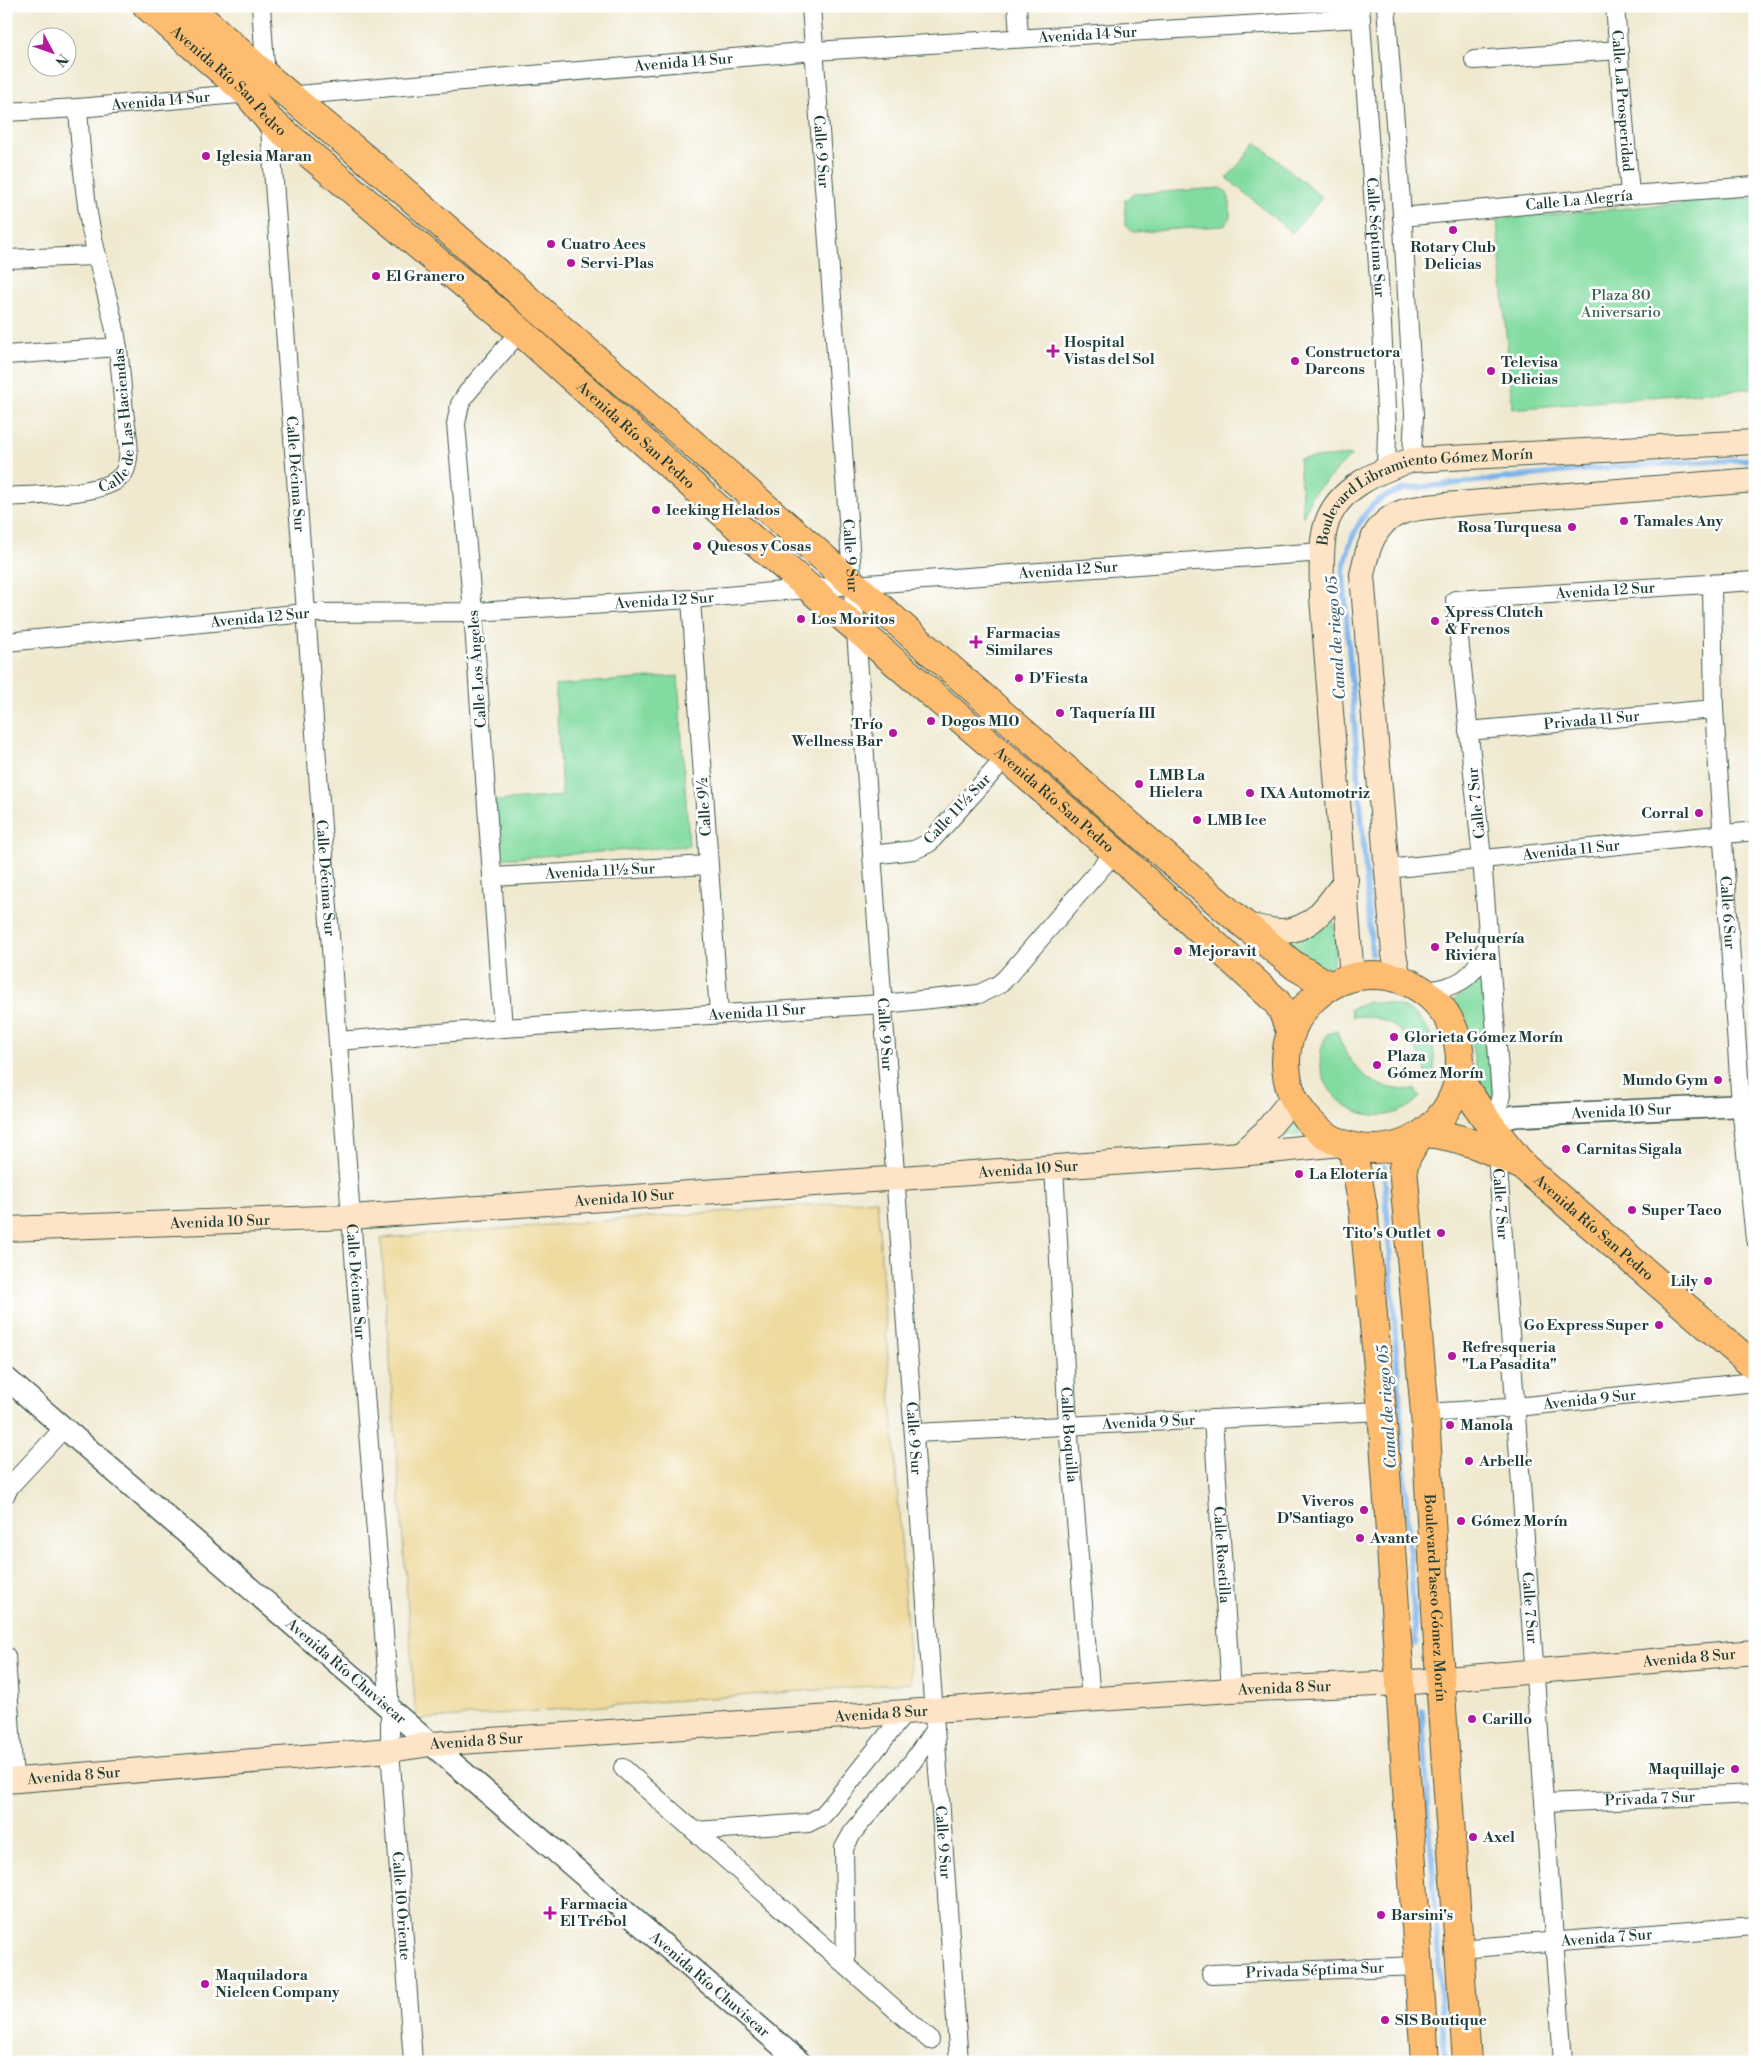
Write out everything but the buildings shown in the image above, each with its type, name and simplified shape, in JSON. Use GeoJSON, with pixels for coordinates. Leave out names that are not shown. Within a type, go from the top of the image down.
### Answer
{"type":"FeatureCollection","features":[{"type":"Feature","properties":{"kind":"main road","name":"Avenida Río San Pedro"},"geometry":{"type":"LineString","coordinates":[[147,6],[268,96],[407,193],[1244,925],[1295,966],[1341,982]]}},
{"type":"Feature","properties":{"kind":"main road","name":"Avenida Río San Pedro"},"geometry":{"type":"LineString","coordinates":[[188,6],[268,96],[520,331],[809,589],[1115,852],[1276,1001],[1282,1010],[1291,1034]]}},
{"type":"Feature","properties":{"kind":"main road","name":"Boulevard Libramiento Gómez Morín"},"geometry":{"type":"LineString","coordinates":[[1341,982],[1346,880],[1322,598],[1325,528],[1334,508],[1347,494],[1364,481],[1386,469],[1412,460],[1755,442]]}},
{"type":"Feature","properties":{"kind":"main road","name":"Boulevard Libramiento Gómez Morín"},"geometry":{"type":"LineString","coordinates":[[1399,978],[1394,954],[1362,575],[1366,550],[1375,534],[1388,520],[1402,512],[1445,505],[1755,480]]}},
{"type":"Feature","properties":{"kind":"main road"},"geometry":{"type":"LineString","coordinates":[[1244,925],[1280,931],[1299,928],[1312,921],[1326,907],[1346,880]]}},
{"type":"Feature","properties":{"kind":"main road","name":"Avenida Río San Pedro"},"geometry":{"type":"LineString","coordinates":[[1376,974],[1399,978],[1426,991],[1444,1009],[1455,1030],[1461,1054],[1460,1078],[1452,1099],[1441,1118],[1421,1135],[1397,1146],[1374,1150],[1346,1145],[1321,1133],[1310,1122],[1293,1098],[1287,1077],[1286,1055],[1291,1034],[1300,1015],[1309,1004],[1341,982],[1376,974]]}},
{"type":"Feature","properties":{"kind":"main road","name":"Avenida Río San Pedro"},"geometry":{"type":"LineString","coordinates":[[1460,1078],[1488,1122],[1524,1167],[1755,1367]]}},
{"type":"Feature","properties":{"kind":"main road"},"geometry":{"type":"LineString","coordinates":[[1240,1154],[1265,1132],[1293,1098]]}},
{"type":"Feature","properties":{"kind":"main road","name":"Avenida Río San Pedro"},"geometry":{"type":"LineString","coordinates":[[1421,1135],[1449,1135],[1524,1167]]}},
{"type":"Feature","properties":{"kind":"main road","name":"Boulevard Paseo Gómez Morín"},"geometry":{"type":"LineString","coordinates":[[1421,1135],[1407,1156],[1403,1168],[1425,1413],[1440,1680],[1467,2062]]}},
{"type":"Feature","properties":{"kind":"main road"},"geometry":{"type":"LineString","coordinates":[[1346,1145],[1363,1207],[1382,1411],[1425,2062]]}},
{"type":"Feature","properties":{"kind":"main road","name":"Avenida 10 Sur"},"geometry":{"type":"LineString","coordinates":[[6,1229],[351,1217],[1346,1145]]}},
{"type":"Feature","properties":{"kind":"main road","name":"Avenida 8 Sur"},"geometry":{"type":"LineString","coordinates":[[10,1781],[390,1750],[431,1744],[905,1713],[934,1719],[1091,1700],[1231,1690],[1401,1683],[1755,1652]]}},
{"type":"Feature","properties":{"kind":"street","name":"Calle Décima Sur"},"geometry":{"type":"LineString","coordinates":[[261,6],[351,1217],[390,1708],[390,1750]]}},
{"type":"Feature","properties":{"kind":"street","name":"Calle 9 Sur"},"geometry":{"type":"LineString","coordinates":[[811,6],[959,2062]]}},
{"type":"Feature","properties":{"kind":"street"},"geometry":{"type":"LineString","coordinates":[[1016,6],[1019,37]]}},
{"type":"Feature","properties":{"kind":"street","name":"Calle Séptima Sur"},"geometry":{"type":"LineString","coordinates":[[1386,6],[1402,217],[1414,414],[1412,460]]}},
{"type":"Feature","properties":{"kind":"street","name":"Calle La Prosperidad"},"geometry":{"type":"LineString","coordinates":[[1616,6],[1630,195]]}},
{"type":"Feature","properties":{"kind":"street","name":"Avenida 14 Sur"},"geometry":{"type":"LineString","coordinates":[[6,112],[268,96],[814,51],[1360,12]]}},
{"type":"Feature","properties":{"kind":"street","name":"Calle Séptima Sur"},"geometry":{"type":"LineString","coordinates":[[1360,12],[1383,343],[1387,430],[1386,469]]}},
{"type":"Feature","properties":{"kind":"street"},"geometry":{"type":"LineString","coordinates":[[1474,60],[1619,50]]}},
{"type":"Feature","properties":{"kind":"street","name":"Calle de Las Haciendas"},"geometry":{"type":"LineString","coordinates":[[6,497],[89,490],[111,484],[124,473],[127,464],[128,446],[118,346],[96,256],[84,183],[78,108]]}},
{"type":"Feature","properties":{"kind":"street","name":"Calle La Alegría"},"geometry":{"type":"LineString","coordinates":[[1402,217],[1630,195],[1755,186]]}},
{"type":"Feature","properties":{"kind":"street"},"geometry":{"type":"LineString","coordinates":[[6,259],[96,256]]}},
{"type":"Feature","properties":{"kind":"street","name":"Calle Los Ángeles"},"geometry":{"type":"LineString","coordinates":[[503,1028],[473,612],[456,414],[467,393],[520,331]]}},
{"type":"Feature","properties":{"kind":"street"},"geometry":{"type":"LineString","coordinates":[[6,355],[118,346]]}},
{"type":"Feature","properties":{"kind":"street","name":"Avenida 12 Sur"},"geometry":{"type":"LineString","coordinates":[[6,642],[306,613],[473,612],[691,599],[853,585],[1323,552]]}},
{"type":"Feature","properties":{"kind":"street","name":"Avenida 12 Sur"},"geometry":{"type":"LineString","coordinates":[[1455,600],[1755,581]]}},
{"type":"Feature","properties":{"kind":"street","name":"Calle 6 Sur"},"geometry":{"type":"LineString","coordinates":[[1712,585],[1714,709],[1723,833],[1748,1106],[1755,1239]]}},
{"type":"Feature","properties":{"kind":"street","name":"Calle 9½"},"geometry":{"type":"LineString","coordinates":[[691,599],[719,1014]]}},
{"type":"Feature","properties":{"kind":"street","name":"Calle 7 Sur"},"geometry":{"type":"LineString","coordinates":[[1455,600],[1482,859],[1501,1095],[1498,1106],[1488,1122]]}},
{"type":"Feature","properties":{"kind":"street","name":"Privada 11 Sur"},"geometry":{"type":"LineString","coordinates":[[1468,731],[1714,709]]}},
{"type":"Feature","properties":{"kind":"street","name":"Calle 11½ Sur"},"geometry":{"type":"LineString","coordinates":[[872,855],[914,850],[929,843],[1006,757]]}},
{"type":"Feature","properties":{"kind":"street","name":"Avenida 11 Sur"},"geometry":{"type":"LineString","coordinates":[[1387,869],[1755,831]]}},
{"type":"Feature","properties":{"kind":"street","name":"Avenida 11 Sur"},"geometry":{"type":"LineString","coordinates":[[338,1041],[503,1028],[883,1004],[980,994],[998,986],[1006,978],[1115,852]]}},
{"type":"Feature","properties":{"kind":"street","name":"Avenida 11½ Sur"},"geometry":{"type":"LineString","coordinates":[[492,877],[708,865]]}},
{"type":"Feature","properties":{"kind":"street"},"geometry":{"type":"LineString","coordinates":[[1426,991],[1449,988],[1470,975],[1480,963],[1488,944]]}},
{"type":"Feature","properties":{"kind":"street","name":"Avenida 10 Sur"},"geometry":{"type":"LineString","coordinates":[[1488,1122],[1515,1116],[1748,1106]]}},
{"type":"Feature","properties":{"kind":"street","name":"Calle 7 Sur"},"geometry":{"type":"LineString","coordinates":[[1497,1154],[1564,2062]]}},
{"type":"Feature","properties":{"kind":"street","name":"Calle Boquilla"},"geometry":{"type":"LineString","coordinates":[[1054,1167],[1068,1425],[1091,1700]]}},
{"type":"Feature","properties":{"kind":"street","name":"Avenida Río Chuviscar"},"geometry":{"type":"LineString","coordinates":[[6,1378],[800,2062]]}},
{"type":"Feature","properties":{"kind":"street","name":"Avenida 9 Sur"},"geometry":{"type":"LineString","coordinates":[[1425,1413],[1516,1407],[1755,1382]]}},
{"type":"Feature","properties":{"kind":"street","name":"Avenida 9 Sur"},"geometry":{"type":"LineString","coordinates":[[914,1432],[1382,1411]]}},
{"type":"Feature","properties":{"kind":"street","name":"Calle Rosetilla"},"geometry":{"type":"LineString","coordinates":[[1212,1419],[1231,1690]]}},
{"type":"Feature","properties":{"kind":"street"},"geometry":{"type":"LineString","coordinates":[[6,1494],[10,1486],[64,1428]]}},
{"type":"Feature","properties":{"kind":"street"},"geometry":{"type":"LineString","coordinates":[[6,1656],[10,1781]]}},
{"type":"Feature","properties":{"kind":"street"},"geometry":{"type":"LineString","coordinates":[[695,1831],[808,1823],[816,1820],[830,1807],[905,1713]]}},
{"type":"Feature","properties":{"kind":"street"},"geometry":{"type":"LineString","coordinates":[[846,1965],[844,1848],[853,1832],[913,1761],[934,1719]]}},
{"type":"Feature","properties":{"kind":"street","name":"Calle 10 Oriente"},"geometry":{"type":"LineString","coordinates":[[390,1750],[413,2062]]}},
{"type":"Feature","properties":{"kind":"street"},"geometry":{"type":"LineString","coordinates":[[623,1768],[930,2040]]}},
{"type":"Feature","properties":{"kind":"street","name":"Privada 7 Sur"},"geometry":{"type":"LineString","coordinates":[[1545,1803],[1755,1794]]}},
{"type":"Feature","properties":{"kind":"street","name":"Avenida 7 Sur"},"geometry":{"type":"LineString","coordinates":[[1458,1949],[1755,1926]]}},
{"type":"Feature","properties":{"kind":"street","name":"Privada Séptima Sur"},"geometry":{"type":"LineString","coordinates":[[1211,1974],[1419,1966]]}},
{"type":"Feature","properties":{"kind":"green space"},"geometry":{"type":"Polygon","coordinates":[[[1257,143],[1322,198],[1292,233],[1227,178],[1257,143]]]}},
{"type":"Feature","properties":{"kind":"green space"},"geometry":{"type":"Polygon","coordinates":[[[1220,188],[1227,193],[1230,204],[1230,217],[1224,226],[1133,232],[1125,225],[1125,200],[1133,194],[1220,188]]]}},
{"type":"Feature","properties":{"kind":"green space","name":"Plaza 80 Aniversario"},"geometry":{"type":"Polygon","coordinates":[[[1755,197],[1755,388],[1512,409],[1497,219],[1755,197]]]}},
{"type":"Feature","properties":{"kind":"green space"},"geometry":{"type":"Polygon","coordinates":[[[1352,455],[1312,495],[1303,517],[1299,459],[1352,455]]]}},
{"type":"Feature","properties":{"kind":"green space"},"geometry":{"type":"Polygon","coordinates":[[[678,676],[689,846],[498,859],[494,801],[562,796],[555,685],[678,676]]]}},
{"type":"Feature","properties":{"kind":"green space"},"geometry":{"type":"Polygon","coordinates":[[[1331,915],[1338,943],[1331,969],[1309,963],[1284,941],[1299,939],[1311,934],[1331,915]]]}},
{"type":"Feature","properties":{"kind":"green space"},"geometry":{"type":"Polygon","coordinates":[[[1485,976],[1494,1102],[1478,1076],[1467,1029],[1451,1002],[1485,976]]]}},
{"type":"Feature","properties":{"kind":"green space"},"geometry":{"type":"Polygon","coordinates":[[[1368,1002],[1399,1006],[1420,1019],[1428,1030],[1432,1042],[1434,1073],[1426,1073],[1416,1050],[1400,1031],[1378,1019],[1366,1016],[1353,1017],[1350,1009],[1368,1002]]]}},
{"type":"Feature","properties":{"kind":"green space"},"geometry":{"type":"Polygon","coordinates":[[[1337,1031],[1348,1056],[1365,1076],[1375,1083],[1387,1087],[1415,1089],[1420,1097],[1402,1110],[1382,1115],[1363,1113],[1345,1105],[1331,1092],[1323,1075],[1321,1055],[1327,1034],[1337,1031]]]}},
{"type":"Feature","properties":{"kind":"green space"},"geometry":{"type":"Polygon","coordinates":[[[1295,1115],[1300,1124],[1313,1134],[1276,1137],[1295,1115]]]}},
{"type":"Feature","properties":{"kind":"sand"},"geometry":{"type":"Polygon","coordinates":[[[877,1200],[911,1683],[416,1720],[381,1238],[877,1200]]]}},
{"type":"Feature","properties":{"kind":"waterway","name":"Canal de riego 05"},"geometry":{"type":"LineString","coordinates":[[1372,954],[1343,572],[1351,542],[1365,514],[1379,500],[1404,489],[1610,467],[1755,459]]}},
{"type":"Feature","properties":{"kind":"waterway","name":"Canal de riego 05"},"geometry":{"type":"LineString","coordinates":[[1384,1167],[1416,1644]]}},
{"type":"Feature","properties":{"kind":"waterway"},"geometry":{"type":"LineString","coordinates":[[1422,1711],[1445,2062]]}},
{"type":"Feature","properties":{"kind":"place","name":"Iglesia Maran"},"geometry":{"type":"Point","coordinates":[206,156]}},
{"type":"Feature","properties":{"kind":"place","name":"Rotary Club Delicias"},"geometry":{"type":"Point","coordinates":[1453,230]}},
{"type":"Feature","properties":{"kind":"place","name":"Cuatro Aces"},"geometry":{"type":"Point","coordinates":[551,244]}},
{"type":"Feature","properties":{"kind":"place","name":"Servi-Plas"},"geometry":{"type":"Point","coordinates":[571,263]}},
{"type":"Feature","properties":{"kind":"place","name":"El Granero"},"geometry":{"type":"Point","coordinates":[376,276]}},
{"type":"Feature","properties":{"kind":"place","name":"Hospital Vistas del Sol"},"geometry":{"type":"Point","coordinates":[1053,351]}},
{"type":"Feature","properties":{"kind":"place","name":"Constructora Darcons"},"geometry":{"type":"Point","coordinates":[1295,361]}},
{"type":"Feature","properties":{"kind":"place","name":"Televisa Delicias"},"geometry":{"type":"Point","coordinates":[1491,371]}},
{"type":"Feature","properties":{"kind":"place","name":"Iceking Helados"},"geometry":{"type":"Point","coordinates":[656,510]}},
{"type":"Feature","properties":{"kind":"place","name":"Tamales Any"},"geometry":{"type":"Point","coordinates":[1624,521]}},
{"type":"Feature","properties":{"kind":"place","name":"Rosa Turquesa"},"geometry":{"type":"Point","coordinates":[1572,527]}},
{"type":"Feature","properties":{"kind":"place","name":"Quesos y Cosas"},"geometry":{"type":"Point","coordinates":[697,546]}},
{"type":"Feature","properties":{"kind":"place","name":"Los Moritos"},"geometry":{"type":"Point","coordinates":[801,619]}},
{"type":"Feature","properties":{"kind":"place","name":"Xpress Clutch & Frenos"},"geometry":{"type":"Point","coordinates":[1435,621]}},
{"type":"Feature","properties":{"kind":"place","name":"Farmacias Similares"},"geometry":{"type":"Point","coordinates":[976,642]}},
{"type":"Feature","properties":{"kind":"place","name":"D'Fiesta"},"geometry":{"type":"Point","coordinates":[1019,678]}},
{"type":"Feature","properties":{"kind":"place","name":"Taquería III"},"geometry":{"type":"Point","coordinates":[1060,713]}},
{"type":"Feature","properties":{"kind":"place","name":"Dogos M10"},"geometry":{"type":"Point","coordinates":[931,721]}},
{"type":"Feature","properties":{"kind":"place","name":"Trío Wellness Bar"},"geometry":{"type":"Point","coordinates":[893,733]}},
{"type":"Feature","properties":{"kind":"place","name":"LMB La Hielera"},"geometry":{"type":"Point","coordinates":[1139,784]}},
{"type":"Feature","properties":{"kind":"place","name":"IXA Automotriz"},"geometry":{"type":"Point","coordinates":[1250,793]}},
{"type":"Feature","properties":{"kind":"place","name":"Corral"},"geometry":{"type":"Point","coordinates":[1699,813]}},
{"type":"Feature","properties":{"kind":"place","name":"LMB Ice"},"geometry":{"type":"Point","coordinates":[1197,820]}},
{"type":"Feature","properties":{"kind":"place","name":"Peluquería Riviera"},"geometry":{"type":"Point","coordinates":[1435,947]}},
{"type":"Feature","properties":{"kind":"place","name":"Mejoravit"},"geometry":{"type":"Point","coordinates":[1178,951]}},
{"type":"Feature","properties":{"kind":"place","name":"Glorieta Gómez Morín"},"geometry":{"type":"Point","coordinates":[1394,1037]}},
{"type":"Feature","properties":{"kind":"place","name":"Plaza Gómez Morín"},"geometry":{"type":"Point","coordinates":[1377,1065]}},
{"type":"Feature","properties":{"kind":"place","name":"Mundo Gym"},"geometry":{"type":"Point","coordinates":[1718,1080]}},
{"type":"Feature","properties":{"kind":"place","name":"Carnitas Sigala"},"geometry":{"type":"Point","coordinates":[1566,1149]}},
{"type":"Feature","properties":{"kind":"place","name":"La Elotería"},"geometry":{"type":"Point","coordinates":[1299,1174]}},
{"type":"Feature","properties":{"kind":"place","name":"Super Taco"},"geometry":{"type":"Point","coordinates":[1632,1210]}},
{"type":"Feature","properties":{"kind":"place","name":"Tito's Outlet"},"geometry":{"type":"Point","coordinates":[1441,1233]}},
{"type":"Feature","properties":{"kind":"place","name":"Lily"},"geometry":{"type":"Point","coordinates":[1708,1281]}},
{"type":"Feature","properties":{"kind":"place","name":"Go Express Super"},"geometry":{"type":"Point","coordinates":[1659,1325]}},
{"type":"Feature","properties":{"kind":"place","name":"Refresqueria \"La Pasadita\""},"geometry":{"type":"Point","coordinates":[1452,1356]}},
{"type":"Feature","properties":{"kind":"place","name":"Manola"},"geometry":{"type":"Point","coordinates":[1450,1425]}},
{"type":"Feature","properties":{"kind":"place","name":"Arbelle"},"geometry":{"type":"Point","coordinates":[1469,1461]}},
{"type":"Feature","properties":{"kind":"place","name":"Viveros D'Santiago"},"geometry":{"type":"Point","coordinates":[1364,1510]}},
{"type":"Feature","properties":{"kind":"place","name":"Gómez Morín"},"geometry":{"type":"Point","coordinates":[1461,1521]}},
{"type":"Feature","properties":{"kind":"place","name":"Avante"},"geometry":{"type":"Point","coordinates":[1360,1538]}},
{"type":"Feature","properties":{"kind":"place","name":"Carillo"},"geometry":{"type":"Point","coordinates":[1472,1719]}},
{"type":"Feature","properties":{"kind":"place","name":"Maquillaje"},"geometry":{"type":"Point","coordinates":[1735,1769]}},
{"type":"Feature","properties":{"kind":"place","name":"Axel"},"geometry":{"type":"Point","coordinates":[1473,1837]}},
{"type":"Feature","properties":{"kind":"place","name":"Farmacia El Trébol"},"geometry":{"type":"Point","coordinates":[550,1913]}},
{"type":"Feature","properties":{"kind":"place","name":"Barsini's"},"geometry":{"type":"Point","coordinates":[1381,1915]}},
{"type":"Feature","properties":{"kind":"place","name":"Maquiladora Nielcen Company"},"geometry":{"type":"Point","coordinates":[205,1984]}},
{"type":"Feature","properties":{"kind":"place","name":"SIS Boutique"},"geometry":{"type":"Point","coordinates":[1385,2020]}}]}
